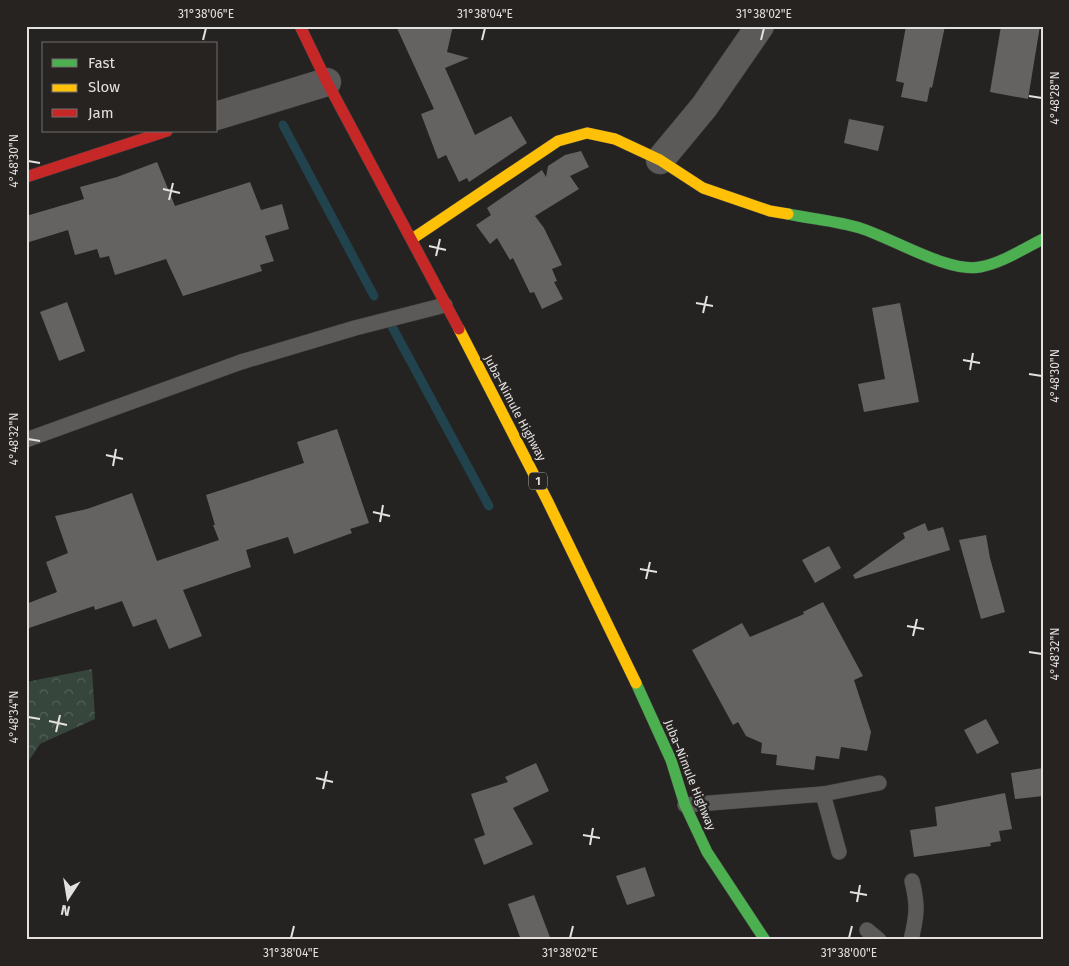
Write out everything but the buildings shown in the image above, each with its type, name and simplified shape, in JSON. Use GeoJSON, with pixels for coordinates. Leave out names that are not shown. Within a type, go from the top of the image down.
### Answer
{"type":"FeatureCollection","features":[{"type":"Feature","properties":{"kind":"main road","name":"Juba–Nimule Highway"},"geometry":{"type":"LineString","coordinates":[[300,26],[327,82],[412,239],[547,500],[638,687],[671,760],[685,805],[707,852],[765,940]]}},
{"type":"Feature","properties":{"kind":"main road"},"geometry":{"type":"LineString","coordinates":[[26,177],[164,132]]}},
{"type":"Feature","properties":{"kind":"main road"},"geometry":{"type":"LineString","coordinates":[[412,239],[558,141],[588,133],[615,139],[660,160],[703,188],[770,211],[860,228],[925,255],[962,267],[979,267],[995,262],[1043,239]]}},
{"type":"Feature","properties":{"kind":"street"},"geometry":{"type":"LineString","coordinates":[[660,160],[704,107],[760,26]]}},
{"type":"Feature","properties":{"kind":"street"},"geometry":{"type":"LineString","coordinates":[[218,115],[327,82]]}},
{"type":"Feature","properties":{"kind":"lane"},"geometry":{"type":"LineString","coordinates":[[26,440],[241,362],[355,328],[445,305]]}},
{"type":"Feature","properties":{"kind":"lane"},"geometry":{"type":"LineString","coordinates":[[685,805],[822,794],[879,783]]}},
{"type":"Feature","properties":{"kind":"lane"},"geometry":{"type":"LineString","coordinates":[[822,794],[840,852]]}},
{"type":"Feature","properties":{"kind":"lane"},"geometry":{"type":"LineString","coordinates":[[911,940],[916,918],[917,902],[912,880]]}},
{"type":"Feature","properties":{"kind":"green space"},"geometry":{"type":"Polygon","coordinates":[[[92,669],[95,719],[40,744],[26,765],[26,682],[92,669]]]}},
{"type":"Feature","properties":{"kind":"waterway"},"geometry":{"type":"LineString","coordinates":[[283,125],[374,296]]}},
{"type":"Feature","properties":{"kind":"waterway"},"geometry":{"type":"LineString","coordinates":[[389,321],[489,506]]}},
{"type":"Feature","properties":{"kind":"traffic: fast"},"geometry":{"type":"LineString","coordinates":[[788,214],[860,228],[936,260],[967,267],[988,265],[1043,239]]}},
{"type":"Feature","properties":{"kind":"traffic: fast"},"geometry":{"type":"LineString","coordinates":[[636,683],[671,760],[685,805],[707,852],[765,940]]}},
{"type":"Feature","properties":{"kind":"traffic: slow"},"geometry":{"type":"LineString","coordinates":[[412,239],[558,141],[587,133],[615,139],[660,160],[703,188],[770,211],[788,214]]}},
{"type":"Feature","properties":{"kind":"traffic: slow"},"geometry":{"type":"LineString","coordinates":[[459,329],[547,500],[636,683]]}},
{"type":"Feature","properties":{"kind":"traffic: jam"},"geometry":{"type":"LineString","coordinates":[[300,26],[327,82],[459,329]]}},
{"type":"Feature","properties":{"kind":"traffic: jam"},"geometry":{"type":"LineString","coordinates":[[26,177],[164,132]]}}]}
